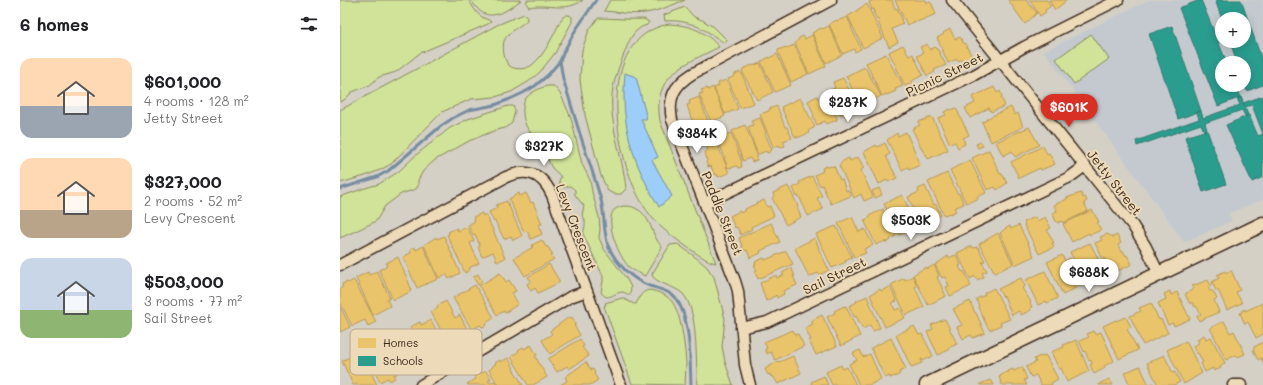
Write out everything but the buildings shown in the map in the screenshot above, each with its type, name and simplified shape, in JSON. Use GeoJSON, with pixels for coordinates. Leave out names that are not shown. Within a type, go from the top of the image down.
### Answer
{"type":"FeatureCollection","features":[{"type":"Feature","properties":{"kind":"street","name":"Paddle Street"},"geometry":{"type":"LineString","coordinates":[[750,385],[745,365],[736,281],[672,120],[670,105],[671,98],[674,90],[679,84],[692,74],[831,0]]}},
{"type":"Feature","properties":{"kind":"street","name":"Jetty Street"},"geometry":{"type":"LineString","coordinates":[[952,0],[1133,226],[1146,247],[1159,274]]}},
{"type":"Feature","properties":{"kind":"street","name":"Picnic Street"},"geometry":{"type":"LineString","coordinates":[[705,203],[974,75],[1030,44],[1118,0]]}},
{"type":"Feature","properties":{"kind":"street","name":"Sail Street"},"geometry":{"type":"LineString","coordinates":[[741,328],[767,322],[1070,177],[1086,166]]}},
{"type":"Feature","properties":{"kind":"street","name":"Levy Crescent"},"geometry":{"type":"LineString","coordinates":[[340,265],[506,177],[522,172],[536,175],[550,188],[621,385]]}},
{"type":"Feature","properties":{"kind":"street"},"geometry":{"type":"LineString","coordinates":[[927,385],[1263,224]]}},
{"type":"Feature","properties":{"kind":"street"},"geometry":{"type":"LineString","coordinates":[[482,349],[570,297],[587,291]]}},
{"type":"Feature","properties":{"kind":"street"},"geometry":{"type":"LineString","coordinates":[[421,385],[438,375]]}},
{"type":"Feature","properties":{"kind":"street"},"geometry":{"type":"LineString","coordinates":[[1233,385],[1241,385]]}},
{"type":"Feature","properties":{"kind":"shaded area"},"geometry":{"type":"Polygon","coordinates":[[[1149,0],[1263,0],[1263,200],[1229,213],[1232,221],[1184,242],[1044,51],[1149,0]]]}},
{"type":"Feature","properties":{"kind":"green space"},"geometry":{"type":"Polygon","coordinates":[[[340,0],[469,0],[478,14],[491,22],[420,53],[396,72],[379,77],[370,85],[352,92],[340,102],[340,0]]]}},
{"type":"Feature","properties":{"kind":"green space"},"geometry":{"type":"Polygon","coordinates":[[[471,0],[521,0],[505,11],[494,15],[489,15],[478,9],[471,0]]]}},
{"type":"Feature","properties":{"kind":"green space"},"geometry":{"type":"Polygon","coordinates":[[[527,0],[583,0],[576,4],[563,7],[529,7],[526,3],[527,0]]]}},
{"type":"Feature","properties":{"kind":"green space"},"geometry":{"type":"Polygon","coordinates":[[[610,0],[685,0],[655,11],[635,14],[604,11],[610,0]]]}},
{"type":"Feature","properties":{"kind":"green space"},"geometry":{"type":"Polygon","coordinates":[[[685,7],[694,17],[714,27],[727,40],[726,42],[724,43],[703,29],[689,23],[665,21],[664,15],[685,7]]]}},
{"type":"Feature","properties":{"kind":"green space"},"geometry":{"type":"Polygon","coordinates":[[[524,14],[527,20],[508,34],[503,44],[503,51],[507,62],[511,67],[516,69],[522,69],[532,65],[549,43],[562,18],[566,15],[572,17],[572,22],[555,53],[540,72],[528,82],[511,92],[495,97],[471,99],[442,112],[391,164],[365,176],[340,183],[340,110],[497,25],[524,14]]]}},
{"type":"Feature","properties":{"kind":"green space"},"geometry":{"type":"Polygon","coordinates":[[[598,18],[644,19],[649,22],[647,25],[639,28],[631,37],[620,63],[613,87],[612,113],[626,189],[621,194],[614,194],[608,191],[601,176],[585,115],[580,80],[582,50],[589,30],[598,18]]]}},
{"type":"Feature","properties":{"kind":"green space"},"geometry":{"type":"Polygon","coordinates":[[[669,24],[690,27],[697,30],[709,37],[719,47],[673,73],[661,92],[659,105],[660,121],[716,263],[705,259],[687,247],[662,228],[651,217],[642,203],[632,182],[624,157],[618,129],[617,101],[620,74],[629,51],[645,34],[669,24]]]}},
{"type":"Feature","properties":{"kind":"green space"},"geometry":{"type":"Polygon","coordinates":[[[1091,34],[1109,59],[1074,84],[1056,59],[1091,34]]]}},
{"type":"Feature","properties":{"kind":"green space"},"geometry":{"type":"Polygon","coordinates":[[[547,86],[554,86],[561,95],[571,118],[582,164],[590,180],[599,217],[599,238],[604,249],[631,287],[630,295],[619,292],[606,297],[601,292],[603,276],[583,234],[585,219],[582,215],[584,206],[575,195],[574,189],[569,186],[564,188],[560,185],[559,181],[561,177],[550,165],[542,142],[528,130],[524,121],[523,106],[526,98],[536,90],[547,86]]]}},
{"type":"Feature","properties":{"kind":"green space"},"geometry":{"type":"Polygon","coordinates":[[[508,106],[513,106],[515,111],[512,123],[505,128],[469,141],[435,160],[423,171],[418,180],[418,186],[416,189],[401,194],[385,206],[376,221],[340,238],[340,197],[379,184],[398,172],[416,155],[450,128],[468,119],[508,106]]]}},
{"type":"Feature","properties":{"kind":"green space"},"geometry":{"type":"Polygon","coordinates":[[[623,206],[634,207],[644,215],[662,247],[645,276],[629,267],[621,255],[614,239],[611,215],[615,209],[623,206]]]}},
{"type":"Feature","properties":{"kind":"green space"},"geometry":{"type":"Polygon","coordinates":[[[678,244],[707,267],[714,277],[725,319],[722,346],[725,362],[733,385],[698,385],[694,324],[692,312],[688,302],[680,291],[656,280],[653,277],[652,274],[670,245],[678,244]]]}},
{"type":"Feature","properties":{"kind":"green space"},"geometry":{"type":"Polygon","coordinates":[[[649,290],[659,292],[671,300],[676,308],[683,334],[686,363],[685,385],[632,384],[604,306],[606,305],[605,303],[622,298],[636,304],[642,293],[649,290]]]}},
{"type":"Feature","properties":{"kind":"water"},"geometry":{"type":"Polygon","coordinates":[[[625,73],[636,77],[647,119],[641,119],[658,157],[652,160],[672,196],[659,207],[642,175],[630,143],[625,110],[625,73]]]}},
{"type":"Feature","properties":{"kind":"waterway"},"geometry":{"type":"LineString","coordinates":[[340,189],[377,177],[388,171],[441,126],[453,118],[469,110],[495,105],[535,86],[548,75],[560,61],[575,31],[596,0]]}},
{"type":"Feature","properties":{"kind":"waterway"},"geometry":{"type":"LineString","coordinates":[[560,61],[563,79],[601,200],[609,248],[616,260],[635,279],[667,292],[676,299],[681,307],[685,317],[689,340],[691,385]]}}]}
